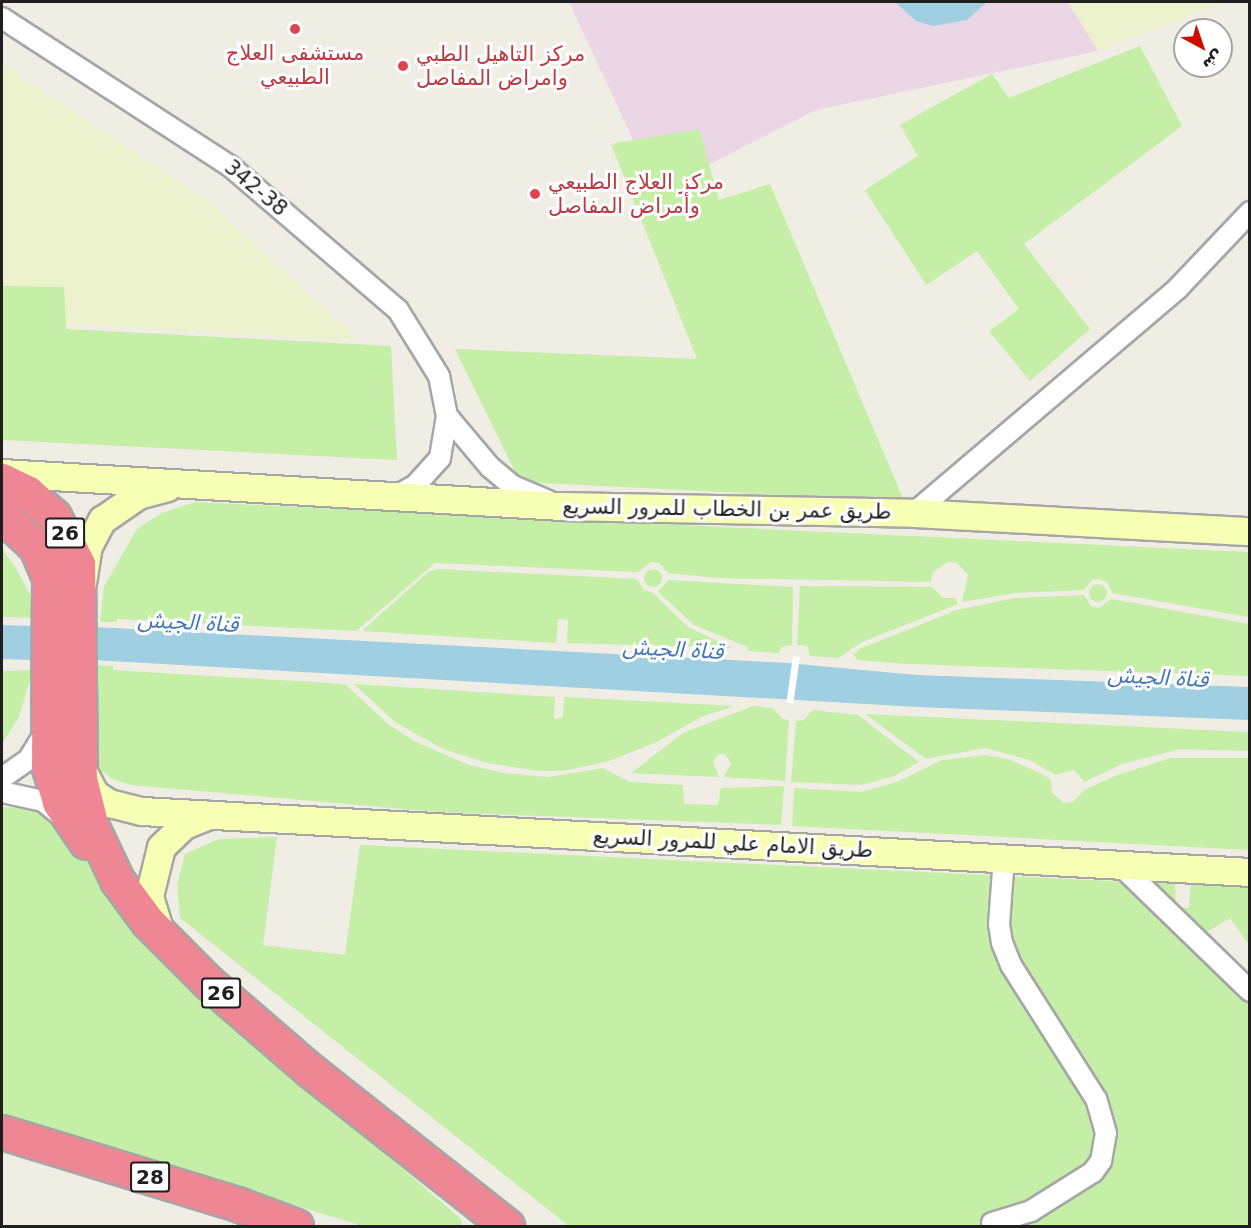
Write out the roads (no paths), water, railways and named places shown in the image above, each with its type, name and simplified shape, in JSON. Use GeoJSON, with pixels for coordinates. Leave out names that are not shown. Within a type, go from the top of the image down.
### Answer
{"type":"FeatureCollection","features":[{"type":"Feature","properties":{"kind":"highway","name":"طريق عمر بن الخطاب للمرور السريع"},"geometry":{"type":"LineString","coordinates":[[2,480],[27,492],[59,523],[78,564],[70,611],[64,671],[82,789],[92,827],[103,856],[131,901],[167,942],[311,1071],[507,1227]]}},
{"type":"Feature","properties":{"kind":"highway"},"geometry":{"type":"LineString","coordinates":[[2,515],[26,534],[70,611]]}},
{"type":"Feature","properties":{"kind":"highway"},"geometry":{"type":"LineString","coordinates":[[64,671],[47,726],[54,789],[78,831],[131,901]]}},
{"type":"Feature","properties":{"kind":"highway","name":"28"},"geometry":{"type":"LineString","coordinates":[[2,1132],[237,1204],[297,1227]]}},
{"type":"Feature","properties":{"kind":"main road","name":"طريق عمر بن الخطاب للمرور السريع"},"geometry":{"type":"LineString","coordinates":[[2,473],[204,482],[561,506],[914,513],[1250,531]]}},
{"type":"Feature","properties":{"kind":"main road","name":"طريق عمر بن الخطاب للمرور السريع"},"geometry":{"type":"LineString","coordinates":[[70,611],[88,546],[102,520],[138,495],[204,482]]}},
{"type":"Feature","properties":{"kind":"main road","name":"طريق الامام علي للمرور السريع"},"geometry":{"type":"LineString","coordinates":[[78,751],[87,784],[109,803],[142,811],[1250,872]]}},
{"type":"Feature","properties":{"kind":"main road","name":"طريق الامام علي للمرور السريع"},"geometry":{"type":"LineString","coordinates":[[167,942],[156,925],[148,896],[155,863],[170,835],[196,819],[216,814]]}},
{"type":"Feature","properties":{"kind":"street","name":"342-38"},"geometry":{"type":"LineString","coordinates":[[2,18],[230,166],[398,309],[439,376],[447,416]]}},
{"type":"Feature","properties":{"kind":"street"},"geometry":{"type":"LineString","coordinates":[[914,513],[1178,288],[1250,212]]}},
{"type":"Feature","properties":{"kind":"street"},"geometry":{"type":"LineString","coordinates":[[395,495],[416,484],[440,458],[447,416]]}},
{"type":"Feature","properties":{"kind":"street"},"geometry":{"type":"LineString","coordinates":[[447,416],[490,467],[513,486],[561,506]]}},
{"type":"Feature","properties":{"kind":"street"},"geometry":{"type":"LineString","coordinates":[[2,778],[37,749],[47,726]]}},
{"type":"Feature","properties":{"kind":"street"},"geometry":{"type":"LineString","coordinates":[[2,792],[43,801],[78,831]]}},
{"type":"Feature","properties":{"kind":"street"},"geometry":{"type":"LineString","coordinates":[[993,1223],[1031,1211],[1093,1172],[1101,1161],[1106,1133],[1096,1099],[1011,964],[1002,943],[999,924],[1004,858]]}},
{"type":"Feature","properties":{"kind":"street"},"geometry":{"type":"LineString","coordinates":[[1120,865],[1250,991]]}},
{"type":"Feature","properties":{"kind":"water"},"geometry":{"type":"Polygon","coordinates":[[[895,2],[987,2],[967,20],[933,26],[916,21],[895,2]]]}},
{"type":"Feature","properties":{"kind":"water"},"geometry":{"type":"Polygon","coordinates":[[[2,625],[34,626],[33,660],[2,659],[2,625]]]}},
{"type":"Feature","properties":{"kind":"water"},"geometry":{"type":"Polygon","coordinates":[[[94,627],[787,663],[917,675],[1249,687],[1249,720],[918,707],[92,660],[94,627]]]}},
{"type":"Feature","properties":{"kind":"place","name":"مستشفى العلاج الطبيعي"},"geometry":{"type":"Point","coordinates":[295,29]}},
{"type":"Feature","properties":{"kind":"place","name":"مركز التاهيل الطبي وامراض المفاصل"},"geometry":{"type":"Point","coordinates":[403,66]}},
{"type":"Feature","properties":{"kind":"place","name":"مركز العلاج الطبيعي وأمراض المفاصل"},"geometry":{"type":"Point","coordinates":[535,194]}},
{"type":"Feature","properties":{"kind":"water label","name":"قناة الجيش"},"geometry":{"type":"Point","coordinates":[188,622]}},
{"type":"Feature","properties":{"kind":"water label","name":"قناة الجيش"},"geometry":{"type":"Point","coordinates":[673,649]}},
{"type":"Feature","properties":{"kind":"water label","name":"قناة الجيش"},"geometry":{"type":"Point","coordinates":[1158,677]}}]}
